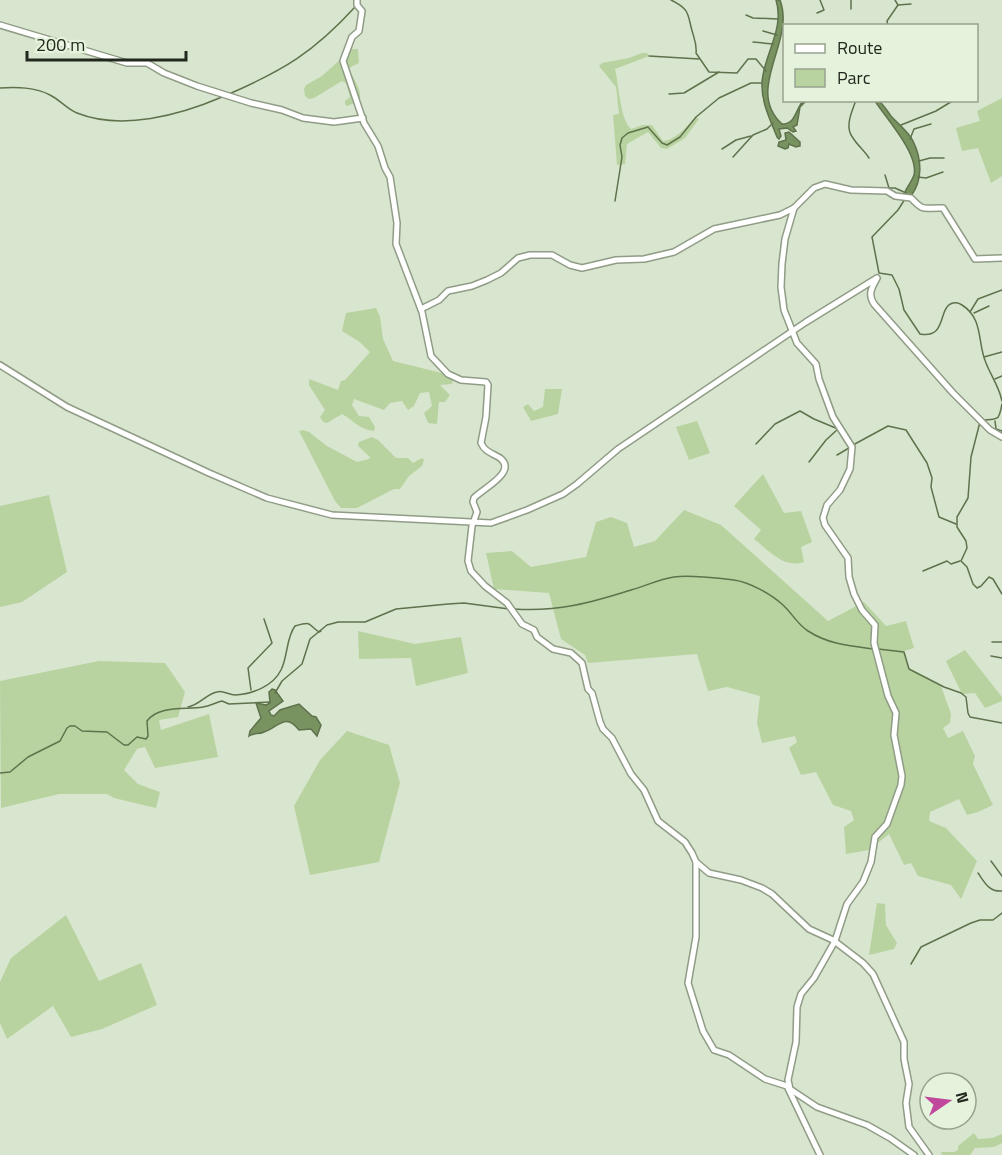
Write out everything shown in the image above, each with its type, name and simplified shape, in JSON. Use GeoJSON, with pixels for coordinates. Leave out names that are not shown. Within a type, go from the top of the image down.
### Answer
{"type":"FeatureCollection","features":[{"type":"Feature","properties":{"kind":"street"},"geometry":{"type":"LineString","coordinates":[[357,0],[357,5],[362,11],[359,31],[352,37],[343,61],[364,123],[378,146],[390,177],[397,223],[398,250],[421,309],[429,349],[437,364],[448,374],[461,380],[486,382],[488,385],[486,417],[481,443],[487,451],[502,460],[504,471],[499,478],[474,498],[473,502],[477,512],[468,561],[471,571],[485,586],[507,603],[522,624],[534,630],[537,637],[554,649],[570,652],[582,663],[588,689],[592,693],[603,729],[612,738],[631,774],[644,790],[658,821],[685,842],[696,862],[709,873],[741,880],[772,894],[809,928],[835,941],[873,974],[904,1042],[904,1059],[909,1084],[906,1103],[909,1127],[929,1155]]}},
{"type":"Feature","properties":{"kind":"street"},"geometry":{"type":"LineString","coordinates":[[0,25],[127,63],[147,63],[164,73],[197,86],[303,118],[334,122],[363,118]]}},
{"type":"Feature","properties":{"kind":"street"},"geometry":{"type":"LineString","coordinates":[[421,309],[439,300],[448,291],[472,286],[501,273],[519,258],[530,255],[552,255],[570,265],[582,268],[616,260],[644,259],[681,249],[714,229],[780,215],[794,207],[809,192],[825,184],[851,190],[886,191],[895,196],[911,198],[920,208],[943,208],[975,259],[1002,258]]}},
{"type":"Feature","properties":{"kind":"street"},"geometry":{"type":"LineString","coordinates":[[794,207],[785,239],[781,287],[784,310],[797,343],[816,364],[833,417],[852,447],[850,469],[840,490],[827,506],[823,518],[825,525],[848,558],[849,577],[854,594],[862,610],[875,625],[874,643],[884,683],[896,713],[894,735],[902,776],[887,824],[875,837],[871,862],[863,882],[847,904],[835,941],[799,1000],[796,1042],[788,1080],[820,1155]]}},
{"type":"Feature","properties":{"kind":"street"},"geometry":{"type":"LineString","coordinates":[[0,365],[67,407],[267,498],[332,516],[491,523],[563,494],[618,449],[791,332],[877,278],[870,298],[874,304],[953,393],[990,430],[1002,437]]}},
{"type":"Feature","properties":{"kind":"street"},"geometry":{"type":"LineString","coordinates":[[696,862],[696,937],[688,983],[702,1031],[714,1050],[729,1055],[765,1079],[787,1086],[817,1107],[867,1125],[914,1155]]}},
{"type":"Feature","properties":{"kind":"green space"},"geometry":{"type":"Polygon","coordinates":[[[352,49],[358,49],[359,63],[349,68],[358,88],[360,101],[347,106],[345,104],[350,97],[346,83],[342,81],[314,98],[309,99],[305,96],[306,85],[322,76],[352,49]]]}},
{"type":"Feature","properties":{"kind":"green space"},"geometry":{"type":"Polygon","coordinates":[[[647,53],[649,56],[615,69],[624,118],[631,129],[652,125],[663,141],[677,135],[696,117],[699,119],[685,138],[667,149],[661,148],[648,132],[627,144],[625,164],[617,165],[613,115],[619,114],[616,87],[599,66],[602,63],[647,53]]]}},
{"type":"Feature","properties":{"kind":"green space"},"geometry":{"type":"Polygon","coordinates":[[[1002,98],[1002,176],[991,183],[978,148],[962,151],[956,128],[980,121],[977,111],[1002,98]]]}},
{"type":"Feature","properties":{"kind":"green space"},"geometry":{"type":"Polygon","coordinates":[[[376,308],[380,317],[383,339],[393,361],[454,376],[452,384],[440,385],[450,395],[445,402],[439,402],[437,424],[428,423],[424,413],[432,406],[429,392],[420,393],[414,406],[408,410],[402,401],[390,403],[384,410],[354,399],[352,405],[359,416],[369,417],[375,427],[374,431],[361,427],[342,414],[327,423],[323,422],[320,417],[325,410],[309,385],[309,379],[338,390],[341,381],[345,380],[370,352],[360,342],[342,331],[346,313],[376,308]]]}},
{"type":"Feature","properties":{"kind":"green space"},"geometry":{"type":"Polygon","coordinates":[[[545,389],[562,389],[558,414],[531,421],[523,407],[528,404],[534,411],[543,407],[545,389]]]}},
{"type":"Feature","properties":{"kind":"green space"},"geometry":{"type":"Polygon","coordinates":[[[697,421],[710,453],[689,460],[676,427],[697,421]]]}},
{"type":"Feature","properties":{"kind":"green space"},"geometry":{"type":"Polygon","coordinates":[[[303,430],[357,462],[369,459],[370,457],[358,446],[359,442],[372,437],[396,458],[408,458],[413,463],[422,458],[424,460],[422,466],[409,476],[400,489],[394,489],[357,508],[341,508],[335,501],[299,431],[303,430]]]}},
{"type":"Feature","properties":{"kind":"green space"},"geometry":{"type":"Polygon","coordinates":[[[763,474],[784,513],[801,511],[812,542],[801,547],[804,562],[790,563],[771,553],[754,539],[761,530],[734,506],[763,474]]]}},
{"type":"Feature","properties":{"kind":"green space"},"geometry":{"type":"Polygon","coordinates":[[[49,495],[67,572],[22,602],[0,607],[0,506],[49,495]]]}},
{"type":"Feature","properties":{"kind":"green space"},"geometry":{"type":"Polygon","coordinates":[[[684,510],[721,525],[828,621],[864,602],[886,626],[906,621],[914,648],[904,651],[909,669],[941,686],[951,714],[950,723],[943,728],[948,738],[963,731],[975,756],[973,764],[993,805],[967,815],[959,799],[930,812],[929,821],[946,828],[977,861],[961,899],[951,885],[918,876],[911,863],[904,865],[889,834],[869,850],[846,854],[844,827],[854,820],[851,811],[833,805],[816,772],[801,775],[789,748],[797,742],[795,736],[762,743],[757,723],[760,696],[727,687],[708,691],[697,654],[588,663],[585,655],[561,639],[549,593],[494,589],[486,553],[512,551],[531,567],[586,557],[596,522],[611,517],[627,523],[634,547],[655,541],[684,510]]]}},
{"type":"Feature","properties":{"kind":"green space"},"geometry":{"type":"Polygon","coordinates":[[[358,631],[415,644],[461,637],[468,673],[416,686],[411,658],[359,659],[358,631]]]}},
{"type":"Feature","properties":{"kind":"green space"},"geometry":{"type":"Polygon","coordinates":[[[965,650],[1002,697],[1002,701],[985,708],[975,693],[962,694],[946,661],[965,650]]]}},
{"type":"Feature","properties":{"kind":"green space"},"geometry":{"type":"Polygon","coordinates":[[[99,661],[165,663],[185,692],[178,717],[159,720],[161,730],[209,714],[218,757],[155,768],[145,747],[137,749],[124,770],[138,784],[160,792],[156,808],[114,798],[107,794],[59,794],[1,808],[0,681],[99,661]]]}},
{"type":"Feature","properties":{"kind":"green space"},"geometry":{"type":"Polygon","coordinates":[[[347,731],[389,745],[400,783],[379,862],[310,875],[294,806],[320,760],[347,731]]]}},
{"type":"Feature","properties":{"kind":"green space"},"geometry":{"type":"Polygon","coordinates":[[[877,903],[885,904],[886,925],[897,943],[894,949],[869,955],[877,903]]]}},
{"type":"Feature","properties":{"kind":"green space"},"geometry":{"type":"Polygon","coordinates":[[[66,915],[99,981],[141,963],[157,1005],[102,1029],[71,1037],[53,1006],[7,1039],[0,1023],[0,982],[11,958],[66,915]]]}},
{"type":"Feature","properties":{"kind":"green space"},"geometry":{"type":"Polygon","coordinates":[[[974,1133],[978,1139],[992,1138],[1002,1134],[1002,1143],[994,1147],[975,1148],[970,1155],[942,1155],[941,1152],[958,1150],[958,1146],[974,1133]]]}},
{"type":"Feature","properties":{"kind":"shaded area"},"geometry":{"type":"Polygon","coordinates":[[[776,0],[780,0],[783,16],[782,32],[769,80],[768,96],[772,110],[782,124],[787,123],[793,119],[802,102],[805,102],[800,107],[797,125],[793,127],[796,131],[793,132],[787,128],[779,129],[781,136],[779,139],[766,110],[762,89],[764,72],[776,31],[778,11],[776,0]]]}},
{"type":"Feature","properties":{"kind":"shaded area"},"geometry":{"type":"Polygon","coordinates":[[[876,102],[880,102],[906,131],[916,148],[920,169],[918,183],[911,196],[907,196],[905,192],[914,175],[914,166],[912,157],[876,102]]]}},
{"type":"Feature","properties":{"kind":"shaded area"},"geometry":{"type":"Polygon","coordinates":[[[789,132],[800,142],[800,146],[789,144],[785,149],[778,146],[779,142],[786,140],[785,133],[789,132]]]}},
{"type":"Feature","properties":{"kind":"shaded area"},"geometry":{"type":"Polygon","coordinates":[[[272,689],[283,701],[269,711],[271,715],[274,716],[280,710],[299,704],[316,717],[321,725],[317,736],[311,729],[299,730],[286,721],[262,733],[249,736],[250,731],[261,718],[256,703],[266,705],[270,703],[269,692],[272,689]]]}},
{"type":"Feature","properties":{"kind":"waterway"},"geometry":{"type":"LineString","coordinates":[[671,0],[686,10],[696,44],[696,53],[709,72],[737,73],[748,59],[756,59],[766,71]]}},
{"type":"Feature","properties":{"kind":"waterway"},"geometry":{"type":"LineString","coordinates":[[817,13],[824,10],[820,0]]}},
{"type":"Feature","properties":{"kind":"waterway"},"geometry":{"type":"LineString","coordinates":[[851,0],[851,9]]}},
{"type":"Feature","properties":{"kind":"waterway"},"geometry":{"type":"LineString","coordinates":[[888,24],[887,21],[898,5],[895,0]]}},
{"type":"Feature","properties":{"kind":"waterway"},"geometry":{"type":"LineString","coordinates":[[898,5],[911,4]]}},
{"type":"Feature","properties":{"kind":"waterway"},"geometry":{"type":"LineString","coordinates":[[229,94],[266,77],[312,48],[355,7]]}},
{"type":"Feature","properties":{"kind":"waterway"},"geometry":{"type":"LineString","coordinates":[[746,15],[753,18],[778,19]]}},
{"type":"Feature","properties":{"kind":"waterway"},"geometry":{"type":"LineString","coordinates":[[763,31],[777,35]]}},
{"type":"Feature","properties":{"kind":"waterway"},"geometry":{"type":"LineString","coordinates":[[753,42],[773,44]]}},
{"type":"Feature","properties":{"kind":"waterway"},"geometry":{"type":"LineString","coordinates":[[649,56],[699,59]]}},
{"type":"Feature","properties":{"kind":"waterway"},"geometry":{"type":"LineString","coordinates":[[669,94],[684,93],[719,72]]}},
{"type":"Feature","properties":{"kind":"waterway"},"geometry":{"type":"LineString","coordinates":[[615,201],[622,157],[620,145],[622,138],[628,133],[648,127],[662,143],[667,145],[680,137],[696,117],[719,98],[751,83],[761,83]]}},
{"type":"Feature","properties":{"kind":"waterway"},"geometry":{"type":"LineString","coordinates":[[0,88],[38,90],[54,97],[77,113],[113,121],[132,121],[170,115],[222,97]]}},
{"type":"Feature","properties":{"kind":"waterway"},"geometry":{"type":"LineString","coordinates":[[855,102],[850,119],[850,134],[869,158]]}},
{"type":"Feature","properties":{"kind":"waterway"},"geometry":{"type":"LineString","coordinates":[[901,125],[936,111],[951,102]]}},
{"type":"Feature","properties":{"kind":"waterway"},"geometry":{"type":"LineString","coordinates":[[733,157],[753,135],[767,129],[773,123]]}},
{"type":"Feature","properties":{"kind":"waterway"},"geometry":{"type":"LineString","coordinates":[[910,139],[914,129],[931,124]]}},
{"type":"Feature","properties":{"kind":"waterway"},"geometry":{"type":"LineString","coordinates":[[722,149],[736,140],[751,136]]}},
{"type":"Feature","properties":{"kind":"waterway"},"geometry":{"type":"LineString","coordinates":[[919,161],[944,158]]}},
{"type":"Feature","properties":{"kind":"waterway"},"geometry":{"type":"LineString","coordinates":[[918,177],[926,178],[943,172]]}},
{"type":"Feature","properties":{"kind":"waterway"},"geometry":{"type":"LineString","coordinates":[[885,175],[889,188]]}},
{"type":"Feature","properties":{"kind":"waterway"},"geometry":{"type":"LineString","coordinates":[[888,188],[895,188],[906,193]]}},
{"type":"Feature","properties":{"kind":"waterway"},"geometry":{"type":"LineString","coordinates":[[905,199],[898,210],[872,237],[879,273],[892,275],[899,289],[904,310],[920,334],[935,332],[945,310],[953,303],[959,303],[969,311],[977,324],[983,355],[1002,401]]}},
{"type":"Feature","properties":{"kind":"waterway"},"geometry":{"type":"LineString","coordinates":[[970,312],[978,299],[1002,290]]}},
{"type":"Feature","properties":{"kind":"waterway"},"geometry":{"type":"LineString","coordinates":[[974,313],[989,306]]}},
{"type":"Feature","properties":{"kind":"waterway"},"geometry":{"type":"LineString","coordinates":[[984,357],[1002,352]]}},
{"type":"Feature","properties":{"kind":"waterway"},"geometry":{"type":"LineString","coordinates":[[995,379],[1002,376]]}},
{"type":"Feature","properties":{"kind":"waterway"},"geometry":{"type":"LineString","coordinates":[[985,420],[998,418],[1002,404]]}},
{"type":"Feature","properties":{"kind":"waterway"},"geometry":{"type":"LineString","coordinates":[[756,444],[775,424],[800,411],[838,429]]}},
{"type":"Feature","properties":{"kind":"waterway"},"geometry":{"type":"LineString","coordinates":[[995,421],[996,429],[1002,431]]}},
{"type":"Feature","properties":{"kind":"waterway"},"geometry":{"type":"LineString","coordinates":[[980,422],[971,457],[968,498],[957,517],[957,527],[966,541],[967,548],[961,561],[967,567],[973,584],[977,588],[989,577],[993,579],[1002,594]]}},
{"type":"Feature","properties":{"kind":"waterway"},"geometry":{"type":"LineString","coordinates":[[853,445],[888,426],[906,430],[927,463],[939,517],[956,524]]}},
{"type":"Feature","properties":{"kind":"waterway"},"geometry":{"type":"LineString","coordinates":[[809,462],[838,429]]}},
{"type":"Feature","properties":{"kind":"waterway"},"geometry":{"type":"LineString","coordinates":[[837,455],[849,448]]}},
{"type":"Feature","properties":{"kind":"waterway"},"geometry":{"type":"LineString","coordinates":[[923,571],[947,561],[951,564],[960,561]]}},
{"type":"Feature","properties":{"kind":"waterway"},"geometry":{"type":"LineString","coordinates":[[514,609],[530,610],[573,606],[674,577],[728,579],[760,589],[786,608],[804,628],[823,639],[873,649]]}},
{"type":"Feature","properties":{"kind":"waterway"},"geometry":{"type":"LineString","coordinates":[[275,693],[282,681],[302,664],[310,639],[327,625],[338,622],[365,622],[396,609],[448,604],[464,603],[509,609]]}},
{"type":"Feature","properties":{"kind":"waterway"},"geometry":{"type":"LineString","coordinates":[[251,690],[248,668],[272,643],[264,619]]}},
{"type":"Feature","properties":{"kind":"waterway"},"geometry":{"type":"LineString","coordinates":[[188,707],[217,692],[235,695],[249,693],[268,685],[281,670],[295,626],[307,624],[321,631]]}},
{"type":"Feature","properties":{"kind":"waterway"},"geometry":{"type":"LineString","coordinates":[[992,642],[1002,642]]}},
{"type":"Feature","properties":{"kind":"waterway"},"geometry":{"type":"LineString","coordinates":[[878,649],[904,652],[909,669],[961,693],[966,697],[970,717],[1002,723]]}},
{"type":"Feature","properties":{"kind":"waterway"},"geometry":{"type":"LineString","coordinates":[[991,656],[1002,658]]}},
{"type":"Feature","properties":{"kind":"waterway"},"geometry":{"type":"LineString","coordinates":[[0,773],[10,772],[28,757],[60,741],[70,726],[75,726],[82,731],[107,732],[124,745],[128,745],[137,737],[146,739],[148,736],[147,721],[158,712],[203,707],[222,701],[229,704],[270,702]]}},
{"type":"Feature","properties":{"kind":"waterway"},"geometry":{"type":"LineString","coordinates":[[991,861],[1002,876]]}},
{"type":"Feature","properties":{"kind":"waterway"},"geometry":{"type":"LineString","coordinates":[[978,873],[991,888],[1002,891]]}},
{"type":"Feature","properties":{"kind":"waterway"},"geometry":{"type":"LineString","coordinates":[[911,964],[921,947],[971,923],[993,920],[1002,913]]}}]}
